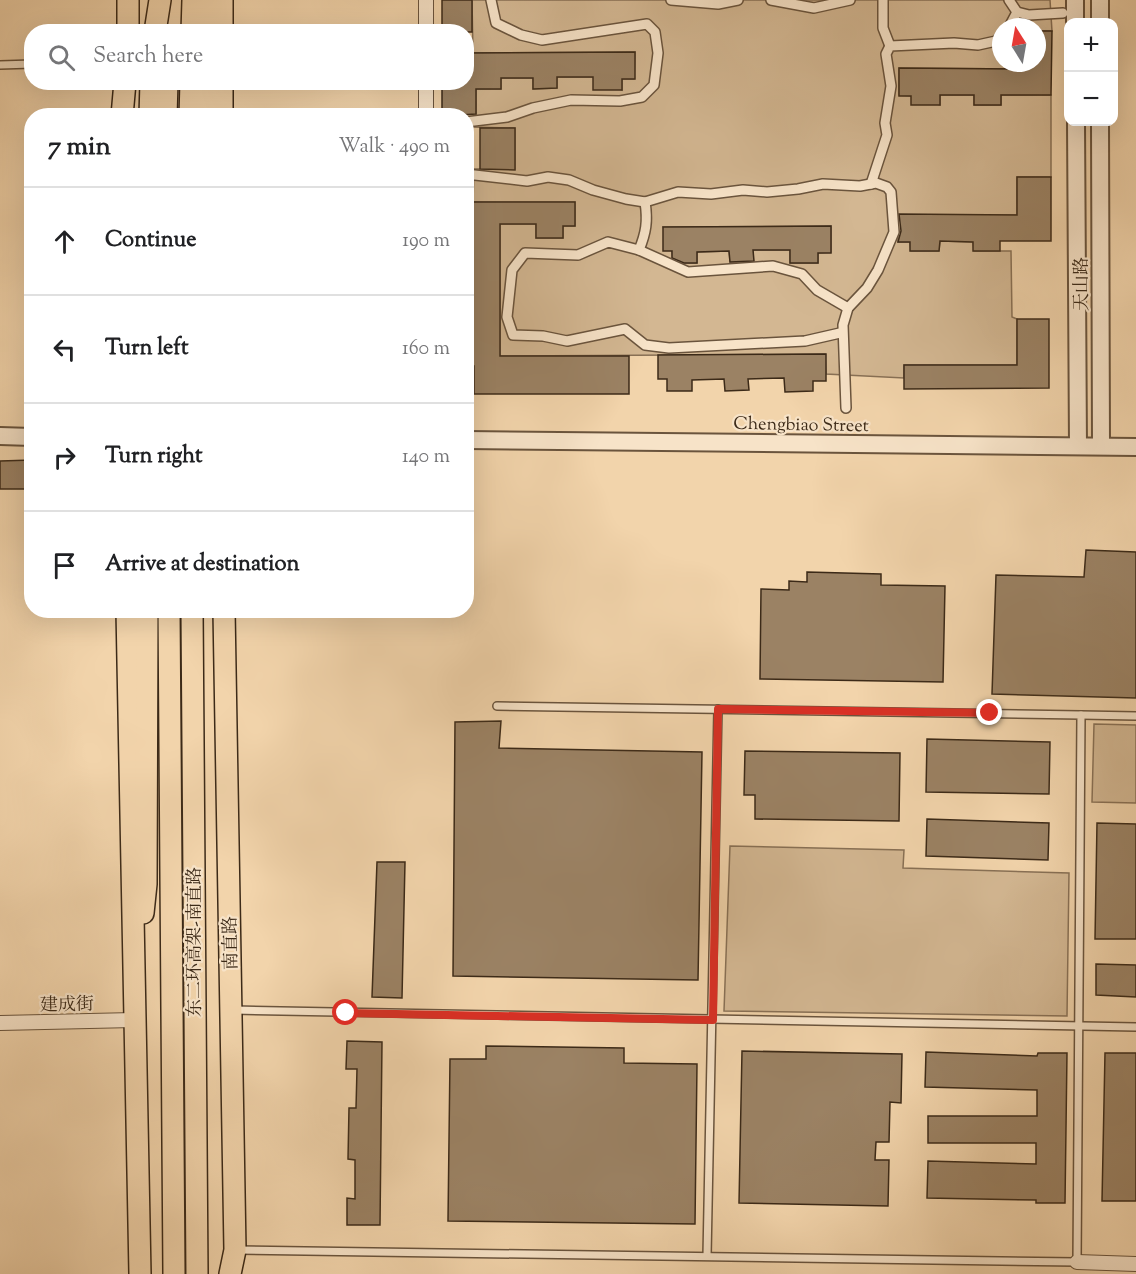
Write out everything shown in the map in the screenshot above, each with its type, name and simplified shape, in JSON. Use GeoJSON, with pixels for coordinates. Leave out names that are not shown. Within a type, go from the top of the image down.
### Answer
{"type":"FeatureCollection","features":[{"type":"Feature","properties":{"kind":"highway"},"geometry":{"type":"LineString","coordinates":[[128,0],[128,24]]}},
{"type":"Feature","properties":{"kind":"highway"},"geometry":{"type":"LineString","coordinates":[[156,24],[160,0]]}},
{"type":"Feature","properties":{"kind":"highway"},"geometry":{"type":"LineString","coordinates":[[168,0],[168,24]]}},
{"type":"Feature","properties":{"kind":"highway"},"geometry":{"type":"LineString","coordinates":[[192,24],[193,0]]}},
{"type":"Feature","properties":{"kind":"highway"},"geometry":{"type":"LineString","coordinates":[[207,0],[207,24]]}},
{"type":"Feature","properties":{"kind":"highway"},"geometry":{"type":"LineString","coordinates":[[222,0],[222,24]]}},
{"type":"Feature","properties":{"kind":"highway"},"geometry":{"type":"LineString","coordinates":[[123,108],[125,90]]}},
{"type":"Feature","properties":{"kind":"highway"},"geometry":{"type":"LineString","coordinates":[[150,108],[151,90]]}},
{"type":"Feature","properties":{"kind":"highway"},"geometry":{"type":"LineString","coordinates":[[166,108],[167,90]]}},
{"type":"Feature","properties":{"kind":"highway"},"geometry":{"type":"LineString","coordinates":[[190,108],[191,90]]}},
{"type":"Feature","properties":{"kind":"highway"},"geometry":{"type":"LineString","coordinates":[[206,90],[206,108]]}},
{"type":"Feature","properties":{"kind":"highway"},"geometry":{"type":"LineString","coordinates":[[222,90],[222,108]]}},
{"type":"Feature","properties":{"kind":"highway"},"geometry":{"type":"LineString","coordinates":[[127,618],[140,1274]]}},
{"type":"Feature","properties":{"kind":"highway"},"geometry":{"type":"LineString","coordinates":[[134,1013],[146,884],[147,618]]}},
{"type":"Feature","properties":{"kind":"highway","name":"东二环高架-南直路"},"geometry":{"type":"LineString","coordinates":[[169,618],[174,1274]]}},
{"type":"Feature","properties":{"kind":"highway","name":"东二环高架-南直路"},"geometry":{"type":"LineString","coordinates":[[192,618],[197,1274]]}},
{"type":"Feature","properties":{"kind":"highway","name":"南直路"},"geometry":{"type":"LineString","coordinates":[[224,618],[235,1250],[230,1274]]}},
{"type":"Feature","properties":{"kind":"street"},"geometry":{"type":"LineString","coordinates":[[426,0],[426,24]]}},
{"type":"Feature","properties":{"kind":"street"},"geometry":{"type":"LineString","coordinates":[[474,121],[507,117],[533,108],[571,100],[620,101],[642,97],[654,85],[658,53],[655,32],[647,24],[542,40],[521,35],[496,23],[491,0]]}},
{"type":"Feature","properties":{"kind":"street"},"geometry":{"type":"LineString","coordinates":[[671,0],[717,4],[738,0]]}},
{"type":"Feature","properties":{"kind":"street"},"geometry":{"type":"LineString","coordinates":[[771,0],[814,8],[850,0]]}},
{"type":"Feature","properties":{"kind":"street"},"geometry":{"type":"LineString","coordinates":[[872,184],[887,135],[885,123],[891,86],[886,54],[890,46],[883,28],[883,0]]}},
{"type":"Feature","properties":{"kind":"street"},"geometry":{"type":"LineString","coordinates":[[1009,0],[1017,12],[1069,18],[1075,0]]}},
{"type":"Feature","properties":{"kind":"street"},"geometry":{"type":"LineString","coordinates":[[1100,0],[1100,18]]}},
{"type":"Feature","properties":{"kind":"street"},"geometry":{"type":"LineString","coordinates":[[1014,18],[1017,12]]}},
{"type":"Feature","properties":{"kind":"street"},"geometry":{"type":"LineString","coordinates":[[890,46],[954,43],[978,45],[992,42]]}},
{"type":"Feature","properties":{"kind":"street"},"geometry":{"type":"LineString","coordinates":[[426,90],[426,108]]}},
{"type":"Feature","properties":{"kind":"street","name":"天山路"},"geometry":{"type":"LineString","coordinates":[[1076,126],[1078,446]]}},
{"type":"Feature","properties":{"kind":"street","name":"天山路"},"geometry":{"type":"LineString","coordinates":[[1100,126],[1101,446]]}},
{"type":"Feature","properties":{"kind":"street"},"geometry":{"type":"LineString","coordinates":[[474,175],[527,181],[548,177],[569,180],[604,193],[645,202],[678,192],[711,194],[743,190],[767,192],[824,184],[860,186],[876,183],[887,187],[891,192],[894,232],[878,270],[867,288],[848,308],[843,325],[846,408]]}},
{"type":"Feature","properties":{"kind":"street"},"geometry":{"type":"LineString","coordinates":[[639,250],[646,234],[648,216],[645,202]]}},
{"type":"Feature","properties":{"kind":"street"},"geometry":{"type":"LineString","coordinates":[[840,333],[805,341],[669,348],[645,345],[625,329],[567,341],[543,336],[513,335],[507,317],[512,270],[525,253],[578,255],[608,242],[639,250],[688,272],[772,266],[802,274],[818,290],[848,308]]}},
{"type":"Feature","properties":{"kind":"street"},"geometry":{"type":"LineString","coordinates":[[0,436],[24,436]]}},
{"type":"Feature","properties":{"kind":"street","name":"Chengbiao Street"},"geometry":{"type":"LineString","coordinates":[[474,440],[1136,447]]}},
{"type":"Feature","properties":{"kind":"street","name":"建成街"},"geometry":{"type":"LineString","coordinates":[[0,1023],[134,1013]]}},
{"type":"Feature","properties":{"kind":"street"},"geometry":{"type":"LineString","coordinates":[[1077,1262],[1136,1263]]}},
{"type":"Feature","properties":{"kind":"lane"},"geometry":{"type":"LineString","coordinates":[[0,65],[24,64]]}},
{"type":"Feature","properties":{"kind":"lane"},"geometry":{"type":"LineString","coordinates":[[497,706],[1136,716]]}},
{"type":"Feature","properties":{"kind":"lane"},"geometry":{"type":"LineString","coordinates":[[707,1256],[718,709]]}},
{"type":"Feature","properties":{"kind":"lane"},"geometry":{"type":"LineString","coordinates":[[235,1250],[1077,1262],[1081,715]]}},
{"type":"Feature","properties":{"kind":"lane"},"geometry":{"type":"LineString","coordinates":[[231,1010],[1136,1027]]}},
{"type":"Feature","properties":{"kind":"shaded area"},"geometry":{"type":"Polygon","coordinates":[[[472,0],[1050,0],[1052,31],[1046,31],[1046,18],[992,18],[992,69],[899,68],[899,95],[911,96],[940,105],[940,95],[974,95],[974,105],[1001,105],[1001,95],[1051,95],[1051,177],[1017,177],[1017,215],[898,215],[898,242],[910,242],[911,251],[939,251],[940,241],[973,242],[974,251],[1011,251],[1012,317],[1017,319],[1017,365],[904,365],[904,378],[826,374],[825,354],[500,356],[500,224],[536,224],[536,238],[563,238],[563,226],[575,226],[575,202],[474,202],[474,169],[515,169],[515,128],[474,127],[476,89],[501,89],[501,78],[533,78],[533,89],[557,88],[557,77],[593,77],[622,90],[622,79],[634,79],[635,52],[474,53],[472,0]],[[831,226],[663,227],[672,251],[673,263],[697,263],[697,252],[729,251],[730,262],[753,262],[753,250],[790,250],[790,263],[818,263],[818,253],[831,252],[831,226]]]}},
{"type":"Feature","properties":{"kind":"shaded area"},"geometry":{"type":"Polygon","coordinates":[[[1094,724],[1136,725],[1136,803],[1092,802],[1094,724]]]}},
{"type":"Feature","properties":{"kind":"shaded area"},"geometry":{"type":"Polygon","coordinates":[[[730,846],[904,850],[903,868],[1069,873],[1067,1016],[724,1011],[730,846]]]}},
{"type":"Feature","properties":{"kind":"building"},"geometry":{"type":"Polygon","coordinates":[[[442,0],[472,0],[472,24],[442,24],[442,0]]]}},
{"type":"Feature","properties":{"kind":"building"},"geometry":{"type":"Polygon","coordinates":[[[1046,31],[1052,31],[1051,95],[1001,95],[1001,105],[974,105],[974,95],[940,95],[940,105],[911,105],[911,96],[899,96],[899,68],[1046,72],[1046,31]]]}},
{"type":"Feature","properties":{"kind":"building"},"geometry":{"type":"Polygon","coordinates":[[[635,52],[635,79],[622,79],[622,90],[593,90],[593,77],[557,77],[557,88],[533,89],[533,78],[501,78],[501,89],[476,89],[476,114],[474,114],[474,108],[442,108],[442,90],[474,90],[474,53],[635,52]]]}},
{"type":"Feature","properties":{"kind":"building"},"geometry":{"type":"Polygon","coordinates":[[[480,128],[515,128],[515,170],[480,169],[480,128]]]}},
{"type":"Feature","properties":{"kind":"building"},"geometry":{"type":"Polygon","coordinates":[[[1017,177],[1051,177],[1051,241],[1000,241],[1000,251],[973,251],[973,242],[940,241],[939,251],[910,251],[910,242],[898,242],[901,231],[899,214],[1017,215],[1017,177]]]}},
{"type":"Feature","properties":{"kind":"building"},"geometry":{"type":"Polygon","coordinates":[[[474,202],[575,202],[575,226],[563,226],[563,238],[536,238],[536,224],[500,224],[500,356],[629,356],[629,394],[474,394],[474,202]]]}},
{"type":"Feature","properties":{"kind":"building"},"geometry":{"type":"Polygon","coordinates":[[[831,226],[831,253],[818,253],[818,263],[790,263],[790,250],[753,250],[754,261],[730,262],[729,251],[697,252],[697,263],[684,263],[672,258],[672,251],[663,251],[663,227],[831,226]]]}},
{"type":"Feature","properties":{"kind":"building"},"geometry":{"type":"Polygon","coordinates":[[[1017,319],[1049,319],[1049,388],[904,389],[904,365],[1017,365],[1017,319]]]}},
{"type":"Feature","properties":{"kind":"building"},"geometry":{"type":"Polygon","coordinates":[[[826,354],[826,381],[813,381],[813,391],[785,392],[784,378],[748,379],[749,390],[725,391],[724,379],[692,380],[692,391],[667,391],[667,379],[658,379],[658,355],[826,354]]]}},
{"type":"Feature","properties":{"kind":"building"},"geometry":{"type":"Polygon","coordinates":[[[24,460],[24,489],[0,489],[0,461],[24,460]]]}},
{"type":"Feature","properties":{"kind":"building"},"geometry":{"type":"Polygon","coordinates":[[[1086,550],[1136,552],[1136,698],[992,694],[996,575],[1084,577],[1086,550]]]}},
{"type":"Feature","properties":{"kind":"building"},"geometry":{"type":"Polygon","coordinates":[[[807,572],[881,574],[881,585],[945,586],[943,682],[760,679],[761,589],[789,590],[789,581],[807,582],[807,572]]]}},
{"type":"Feature","properties":{"kind":"building"},"geometry":{"type":"Polygon","coordinates":[[[501,721],[499,748],[702,752],[698,980],[453,976],[455,722],[501,721]]]}},
{"type":"Feature","properties":{"kind":"building"},"geometry":{"type":"Polygon","coordinates":[[[927,739],[1050,742],[1049,794],[926,792],[927,739]]]}},
{"type":"Feature","properties":{"kind":"building"},"geometry":{"type":"Polygon","coordinates":[[[745,751],[900,753],[899,821],[755,819],[755,795],[744,795],[745,751]]]}},
{"type":"Feature","properties":{"kind":"building"},"geometry":{"type":"Polygon","coordinates":[[[927,819],[1049,823],[1048,860],[926,856],[927,819]]]}},
{"type":"Feature","properties":{"kind":"building"},"geometry":{"type":"Polygon","coordinates":[[[1097,823],[1136,824],[1136,939],[1095,939],[1097,823]]]}},
{"type":"Feature","properties":{"kind":"building"},"geometry":{"type":"Polygon","coordinates":[[[377,862],[405,862],[402,998],[372,997],[377,862]]]}},
{"type":"Feature","properties":{"kind":"building"},"geometry":{"type":"Polygon","coordinates":[[[1096,964],[1136,965],[1136,997],[1096,995],[1096,964]]]}},
{"type":"Feature","properties":{"kind":"building"},"geometry":{"type":"Polygon","coordinates":[[[347,1041],[382,1042],[380,1225],[347,1225],[347,1198],[355,1199],[355,1160],[348,1159],[349,1108],[356,1108],[357,1069],[346,1069],[347,1041]]]}},
{"type":"Feature","properties":{"kind":"building"},"geometry":{"type":"Polygon","coordinates":[[[486,1046],[624,1048],[624,1063],[697,1064],[695,1224],[448,1221],[450,1059],[486,1059],[486,1046]]]}},
{"type":"Feature","properties":{"kind":"building"},"geometry":{"type":"Polygon","coordinates":[[[742,1051],[902,1054],[901,1103],[890,1102],[889,1142],[876,1142],[875,1160],[889,1160],[888,1206],[739,1203],[742,1051]]]}},
{"type":"Feature","properties":{"kind":"building"},"geometry":{"type":"Polygon","coordinates":[[[926,1052],[1037,1056],[1038,1053],[1067,1053],[1065,1203],[1036,1203],[1036,1200],[927,1198],[928,1161],[1036,1164],[1036,1143],[928,1143],[928,1116],[1037,1116],[1037,1090],[925,1087],[926,1052]]]}},
{"type":"Feature","properties":{"kind":"building"},"geometry":{"type":"Polygon","coordinates":[[[1105,1053],[1136,1053],[1136,1201],[1102,1201],[1105,1053]]]}},
{"type":"Feature","properties":{"kind":"route"},"geometry":{"type":"LineString","coordinates":[[346,1013],[713,1020],[718,709],[990,713]]}}]}
